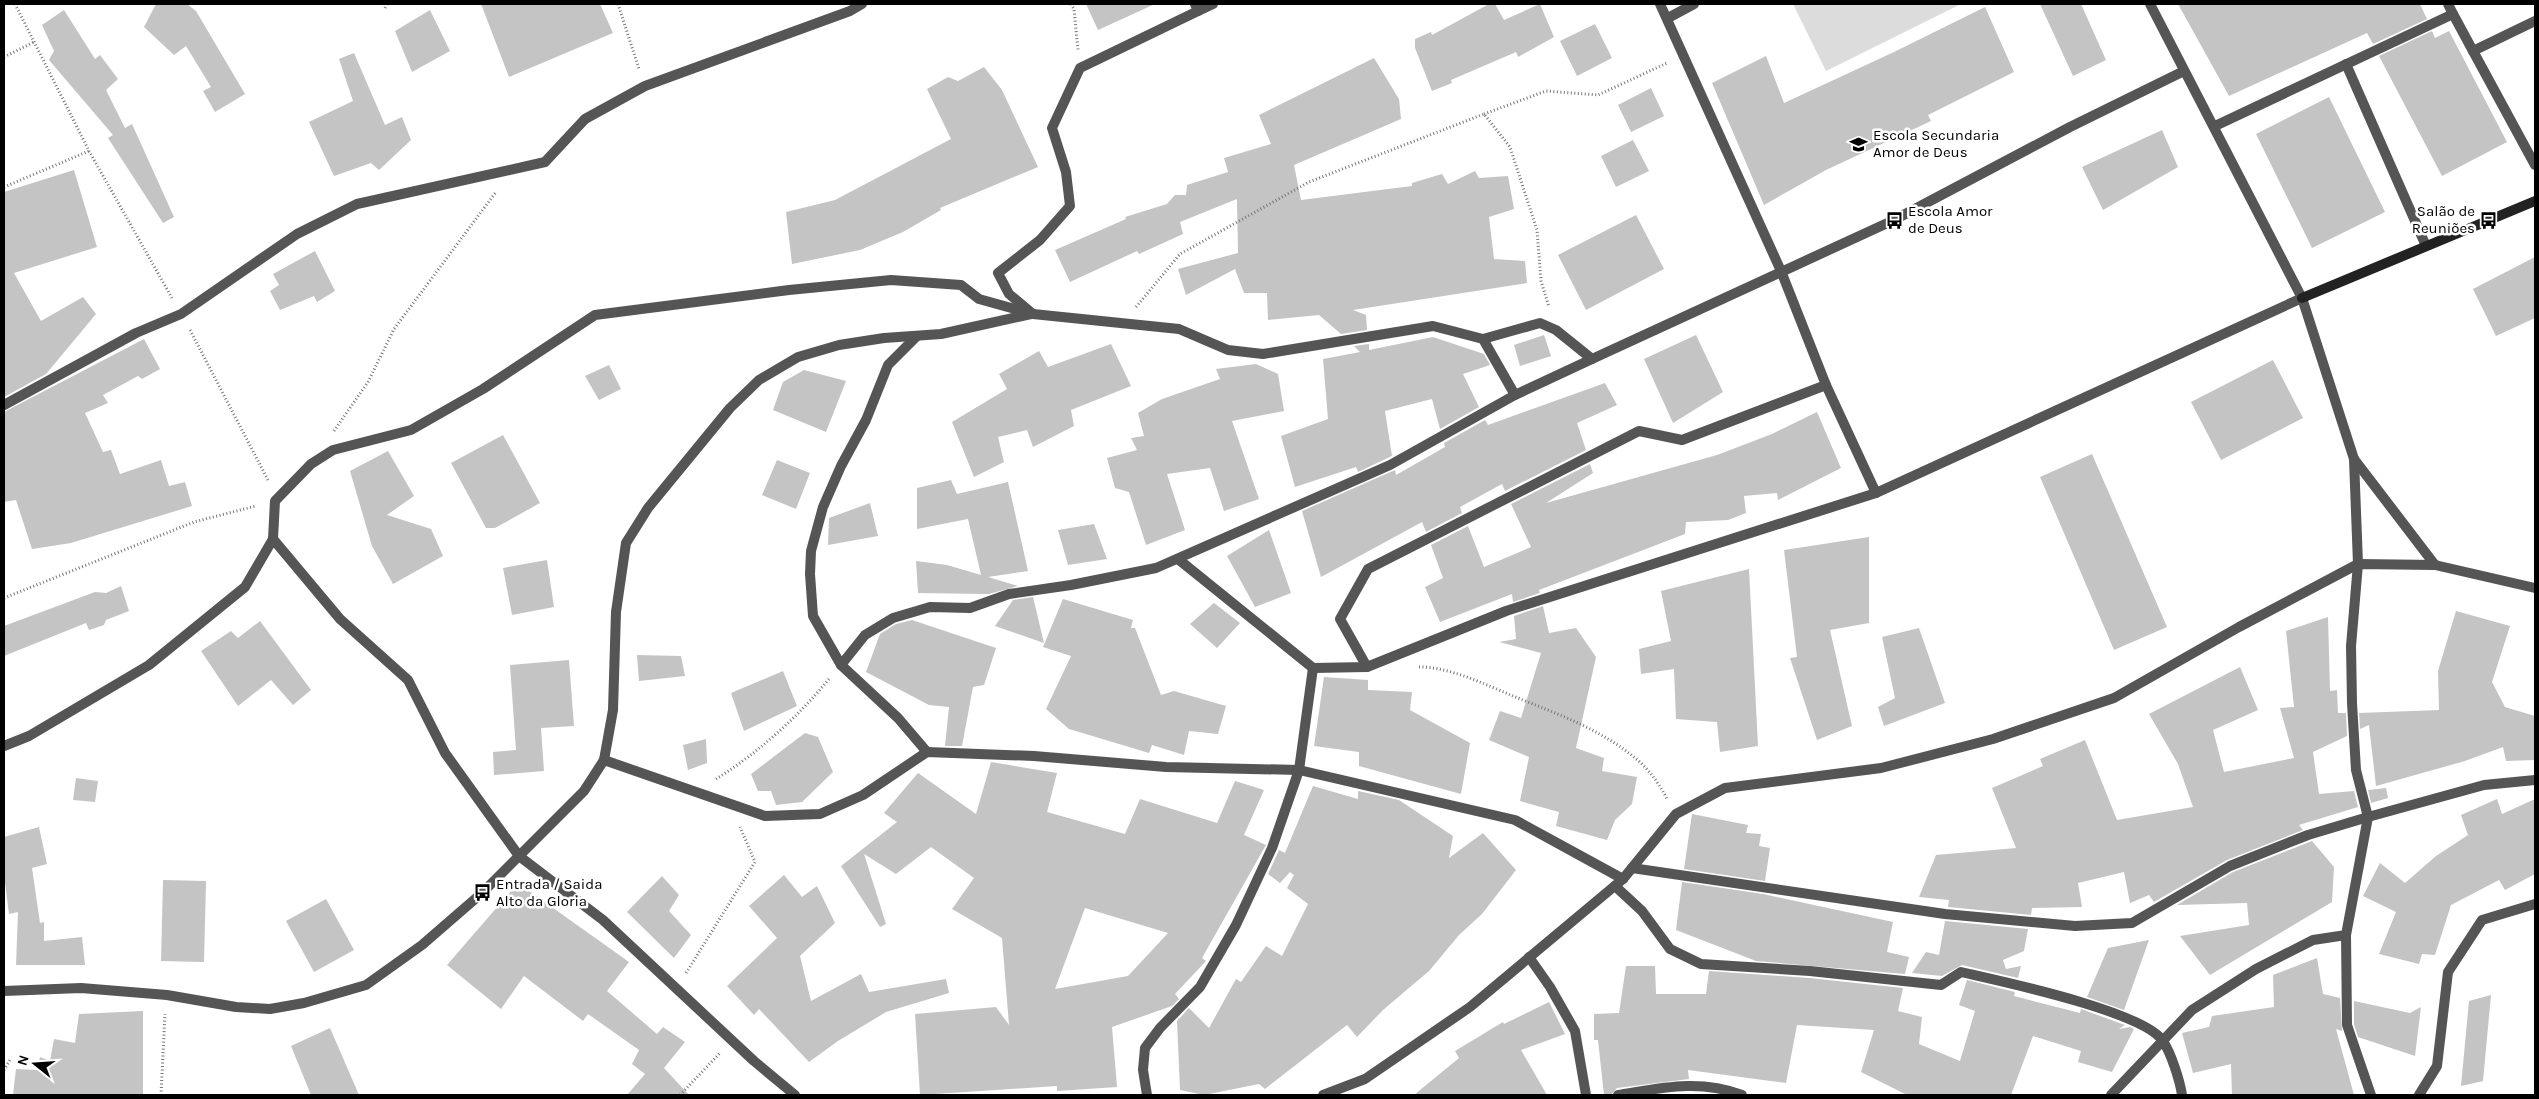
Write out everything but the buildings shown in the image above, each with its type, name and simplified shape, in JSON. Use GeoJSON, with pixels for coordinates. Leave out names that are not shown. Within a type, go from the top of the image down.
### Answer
{"type":"FeatureCollection","features":[{"type":"Feature","properties":{"kind":"street"},"geometry":{"type":"LineString","coordinates":[[4,405],[136,333],[181,314],[297,234],[357,204],[545,162],[586,119],[645,86],[850,11],[862,4]]}},
{"type":"Feature","properties":{"kind":"street"},"geometry":{"type":"LineString","coordinates":[[1033,314],[1010,294],[998,273],[1040,240],[1070,206],[1066,172],[1052,128],[1080,68],[1196,7],[1212,4]]}},
{"type":"Feature","properties":{"kind":"street"},"geometry":{"type":"LineString","coordinates":[[1660,4],[1668,18],[1781,271],[1826,385],[1876,493]]}},
{"type":"Feature","properties":{"kind":"street"},"geometry":{"type":"LineString","coordinates":[[1668,18],[1694,4]]}},
{"type":"Feature","properties":{"kind":"street"},"geometry":{"type":"LineString","coordinates":[[2150,4],[2215,126],[2302,298],[2354,459],[2358,564],[2351,646],[2352,703],[2356,770],[2368,817],[2346,935],[2347,1025],[2371,1095]]}},
{"type":"Feature","properties":{"kind":"street"},"geometry":{"type":"LineString","coordinates":[[2215,126],[2346,64],[2450,9],[2535,165]]}},
{"type":"Feature","properties":{"kind":"street"},"geometry":{"type":"LineString","coordinates":[[2473,51],[2535,21]]}},
{"type":"Feature","properties":{"kind":"street"},"geometry":{"type":"LineString","coordinates":[[2346,64],[2426,246]]}},
{"type":"Feature","properties":{"kind":"street"},"geometry":{"type":"LineString","coordinates":[[841,666],[865,635],[893,618],[930,607],[970,608],[1009,594],[1072,585],[1156,568],[1178,559],[1390,465],[1515,395],[1894,220],[2070,127],[2184,71]]}},
{"type":"Feature","properties":{"kind":"street"},"geometry":{"type":"LineString","coordinates":[[1178,559],[1313,668],[1367,667],[1506,611],[1876,493],[2302,298],[2535,201]]}},
{"type":"Feature","properties":{"kind":"street"},"geometry":{"type":"LineString","coordinates":[[4,746],[29,736],[149,665],[245,587],[273,539],[274,501],[311,464],[334,450],[411,430],[483,389],[595,315],[890,280],[961,284],[979,299],[1033,314],[1179,329],[1228,350],[1263,354],[1433,326],[1483,339],[1540,323],[1556,330],[1592,359]]}},
{"type":"Feature","properties":{"kind":"street"},"geometry":{"type":"LineString","coordinates":[[4,991],[81,988],[167,995],[236,1007],[270,1009],[304,1003],[366,986],[422,946],[520,856],[584,791],[604,760],[613,710],[616,612],[626,543],[648,508],[705,436],[759,380],[798,357],[839,345],[884,338],[941,334],[1033,314]]}},
{"type":"Feature","properties":{"kind":"street"},"geometry":{"type":"LineString","coordinates":[[917,336],[888,365],[866,420],[842,466],[824,507],[811,551],[810,574],[813,616],[841,666],[898,718],[928,752]]}},
{"type":"Feature","properties":{"kind":"street"},"geometry":{"type":"LineString","coordinates":[[1483,339],[1515,395]]}},
{"type":"Feature","properties":{"kind":"street"},"geometry":{"type":"LineString","coordinates":[[1367,667],[1340,619],[1368,569],[1639,432],[1682,440],[1826,385]]}},
{"type":"Feature","properties":{"kind":"street"},"geometry":{"type":"LineString","coordinates":[[2354,459],[2394,514],[2435,565]]}},
{"type":"Feature","properties":{"kind":"street"},"geometry":{"type":"LineString","coordinates":[[273,539],[340,619],[408,680],[445,753],[520,856],[603,920],[732,1040],[795,1095]]}},
{"type":"Feature","properties":{"kind":"street"},"geometry":{"type":"LineString","coordinates":[[1324,1095],[1365,1079],[1470,1007],[1619,882],[1676,814],[1725,788],[1882,768],[1993,739],[2114,698],[2239,627],[2358,564],[2435,565],[2535,588]]}},
{"type":"Feature","properties":{"kind":"street"},"geometry":{"type":"LineString","coordinates":[[1146,1095],[1143,1070],[1145,1048],[1160,1028],[1200,987],[1236,925],[1272,848],[1299,770],[1313,668]]}},
{"type":"Feature","properties":{"kind":"street"},"geometry":{"type":"LineString","coordinates":[[604,760],[765,816],[820,814],[863,795],[928,752],[985,753],[1166,768],[1299,770],[1515,820],[1619,882],[1670,949],[1701,964],[1810,971],[1941,985],[1961,972],[2032,988],[2134,1020],[2162,1040],[2182,1095]]}},
{"type":"Feature","properties":{"kind":"street"},"geometry":{"type":"LineString","coordinates":[[1632,868],[1945,914],[2075,926],[2132,923],[2230,866],[2308,835],[2484,784],[2535,780]]}},
{"type":"Feature","properties":{"kind":"street"},"geometry":{"type":"LineString","coordinates":[[2419,1095],[2437,1066],[2448,972],[2482,920],[2535,904]]}},
{"type":"Feature","properties":{"kind":"street"},"geometry":{"type":"LineString","coordinates":[[2110,1095],[2192,1010],[2256,969],[2312,940],[2346,935]]}},
{"type":"Feature","properties":{"kind":"street"},"geometry":{"type":"LineString","coordinates":[[1528,957],[1550,987],[1575,1031],[1586,1095]]}},
{"type":"Feature","properties":{"kind":"street"},"geometry":{"type":"LineString","coordinates":[[1618,1095],[1670,1087],[1703,1085],[1742,1095]]}},
{"type":"Feature","properties":{"kind":"path"},"geometry":{"type":"LineString","coordinates":[[4,598],[194,522],[274,501],[268,478],[181,314],[89,151],[15,4]]}},
{"type":"Feature","properties":{"kind":"path"},"geometry":{"type":"LineString","coordinates":[[385,8],[387,4]]}},
{"type":"Feature","properties":{"kind":"path"},"geometry":{"type":"LineString","coordinates":[[618,4],[645,86]]}},
{"type":"Feature","properties":{"kind":"path"},"geometry":{"type":"LineString","coordinates":[[1071,4],[1074,9],[1080,68]]}},
{"type":"Feature","properties":{"kind":"path"},"geometry":{"type":"LineString","coordinates":[[4,57],[34,42]]}},
{"type":"Feature","properties":{"kind":"path"},"geometry":{"type":"LineString","coordinates":[[1123,323],[1180,254],[1309,182],[1546,91],[1598,95],[1684,55]]}},
{"type":"Feature","properties":{"kind":"path"},"geometry":{"type":"LineString","coordinates":[[1484,114],[1510,147],[1537,230],[1541,282],[1556,330]]}},
{"type":"Feature","properties":{"kind":"path"},"geometry":{"type":"LineString","coordinates":[[4,187],[89,151]]}},
{"type":"Feature","properties":{"kind":"path"},"geometry":{"type":"LineString","coordinates":[[332,434],[368,382],[394,329],[514,168]]}},
{"type":"Feature","properties":{"kind":"path"},"geometry":{"type":"LineString","coordinates":[[694,792],[730,770],[804,709],[841,666]]}},
{"type":"Feature","properties":{"kind":"path"},"geometry":{"type":"LineString","coordinates":[[1414,667],[1432,667],[1477,682],[1579,722],[1636,758],[1658,781],[1676,814]]}},
{"type":"Feature","properties":{"kind":"path"},"geometry":{"type":"LineString","coordinates":[[676,988],[755,862],[732,805]]}},
{"type":"Feature","properties":{"kind":"path"},"geometry":{"type":"LineString","coordinates":[[161,1095],[167,995]]}},
{"type":"Feature","properties":{"kind":"path"},"geometry":{"type":"LineString","coordinates":[[680,1095],[732,1040]]}},
{"type":"Feature","properties":{"kind":"path"},"geometry":{"type":"LineString","coordinates":[[4,1070],[10,1060]]}},
{"type":"Feature","properties":{"kind":"shaded area"},"geometry":{"type":"Polygon","coordinates":[[[1793,4],[1961,4],[1826,71],[1793,4]]]}},
{"type":"Feature","properties":{"kind":"place","name":"Escola Secundaria Amor de Deus"},"geometry":{"type":"Point","coordinates":[1859,144]}},
{"type":"Feature","properties":{"kind":"place","name":"Escola Amor de Deus"},"geometry":{"type":"Point","coordinates":[1894,220]}},
{"type":"Feature","properties":{"kind":"place","name":"Salão de Reuniões"},"geometry":{"type":"Point","coordinates":[2489,220]}},
{"type":"Feature","properties":{"kind":"place","name":"Entrada / Saida Alto da Gloria"},"geometry":{"type":"Point","coordinates":[482,893]}}]}
